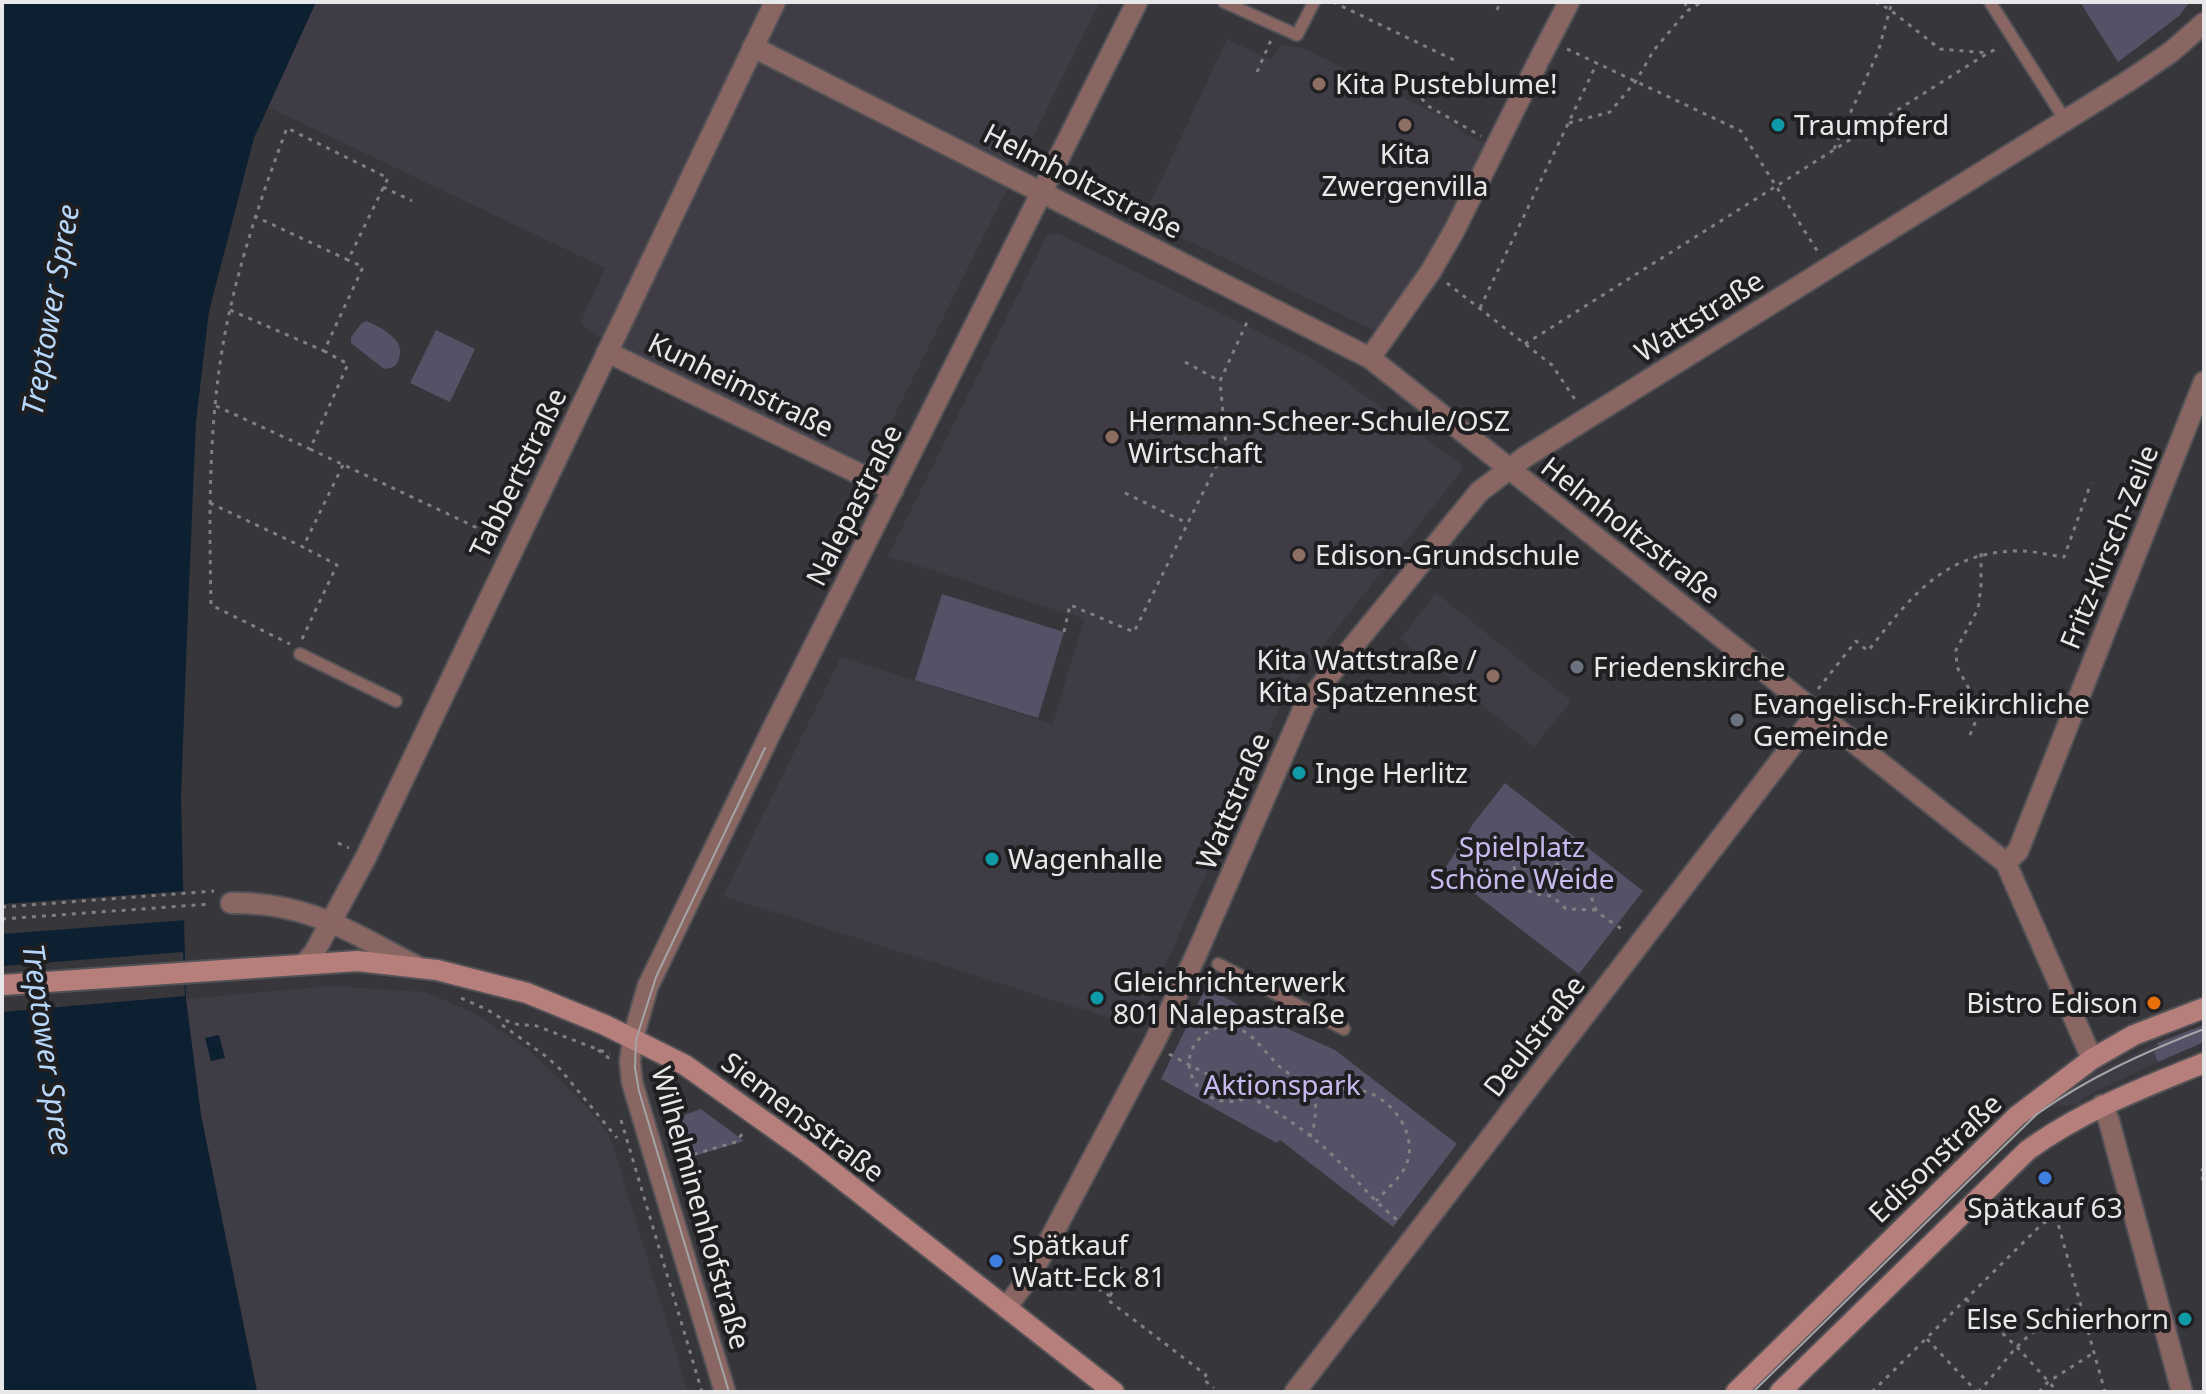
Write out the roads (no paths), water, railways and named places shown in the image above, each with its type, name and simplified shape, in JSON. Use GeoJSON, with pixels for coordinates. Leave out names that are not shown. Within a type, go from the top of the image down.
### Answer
{"type":"FeatureCollection","features":[{"type":"Feature","properties":{"kind":"main road","name":"Siemensstraße"},"geometry":{"type":"LineString","coordinates":[[2,985],[358,961],[416,966],[527,993],[633,1038],[685,1065],[806,1151],[1114,1392]]}},
{"type":"Feature","properties":{"kind":"main road","name":"Edisonstraße"},"geometry":{"type":"LineString","coordinates":[[1736,1392],[2017,1116],[2092,1059],[2134,1035],[2204,1008]]}},
{"type":"Feature","properties":{"kind":"main road","name":"Edisonstraße"},"geometry":{"type":"LineString","coordinates":[[1780,1392],[2028,1150],[2058,1128],[2102,1105],[2204,1063]]}},
{"type":"Feature","properties":{"kind":"street","name":"Tabbertstraße"},"geometry":{"type":"LineString","coordinates":[[304,964],[314,953],[366,857],[775,2]]}},
{"type":"Feature","properties":{"kind":"street","name":"Nalepastraße"},"geometry":{"type":"LineString","coordinates":[[633,1038],[648,986],[772,730],[1137,2]]}},
{"type":"Feature","properties":{"kind":"street"},"geometry":{"type":"LineString","coordinates":[[1370,358],[1431,271],[1454,231],[1569,2]]}},
{"type":"Feature","properties":{"kind":"street","name":"Wattstraße"},"geometry":{"type":"LineString","coordinates":[[1006,1308],[1032,1273],[1155,1041],[1305,705],[1479,492],[1508,469],[2161,59],[2204,23]]}},
{"type":"Feature","properties":{"kind":"street","name":"Helmholtzstraße"},"geometry":{"type":"LineString","coordinates":[[753,47],[1370,358],[2006,863],[2092,1059]]}},
{"type":"Feature","properties":{"kind":"street","name":"Kunheimstraße"},"geometry":{"type":"LineString","coordinates":[[607,352],[893,490]]}},
{"type":"Feature","properties":{"kind":"street","name":"Fritz-Kirsch-Zeile"},"geometry":{"type":"LineString","coordinates":[[2006,863],[2018,851],[2204,382]]}},
{"type":"Feature","properties":{"kind":"street","name":"Deulstraße"},"geometry":{"type":"LineString","coordinates":[[1295,1392],[1817,713]]}},
{"type":"Feature","properties":{"kind":"street","name":"Siemensstraße"},"geometry":{"type":"LineString","coordinates":[[223,897],[279,905],[331,922],[416,966]]}},
{"type":"Feature","properties":{"kind":"street","name":"Wilhelminenhofstraße"},"geometry":{"type":"LineString","coordinates":[[633,1038],[630,1061],[632,1082],[725,1392]]}},
{"type":"Feature","properties":{"kind":"street"},"geometry":{"type":"LineString","coordinates":[[2102,1105],[2109,1121],[2182,1392]]}},
{"type":"Feature","properties":{"kind":"lane"},"geometry":{"type":"LineString","coordinates":[[1224,2],[1297,35],[1314,2]]}},
{"type":"Feature","properties":{"kind":"lane"},"geometry":{"type":"LineString","coordinates":[[1990,2],[2065,120]]}},
{"type":"Feature","properties":{"kind":"lane"},"geometry":{"type":"LineString","coordinates":[[299,652],[396,701]]}},
{"type":"Feature","properties":{"kind":"lane"},"geometry":{"type":"LineString","coordinates":[[1218,964],[1344,1029]]}},
{"type":"Feature","properties":{"kind":"water","name":"Treptower Spree"},"geometry":{"type":"Polygon","coordinates":[[[2,2],[316,2],[254,138],[209,311],[196,422],[188,609],[181,798],[186,999],[201,1115],[257,1392],[2,1392],[2,2]]]}},
{"type":"Feature","properties":{"kind":"water"},"geometry":{"type":"Polygon","coordinates":[[[219,1035],[225,1058],[211,1061],[205,1038],[219,1035]]]}},
{"type":"Feature","properties":{"kind":"tram line"},"geometry":{"type":"LineString","coordinates":[[729,1392],[639,1091],[635,1068],[636,1040],[656,977],[765,748]]}},
{"type":"Feature","properties":{"kind":"tram line"},"geometry":{"type":"LineString","coordinates":[[1753,1392],[2037,1114],[2118,1066],[2204,1029]]}},
{"type":"Feature","properties":{"kind":"place","name":"Kita Pusteblume!"},"geometry":{"type":"Point","coordinates":[1319,84]}},
{"type":"Feature","properties":{"kind":"place","name":"Kita Zwergenvilla"},"geometry":{"type":"Point","coordinates":[1405,125]}},
{"type":"Feature","properties":{"kind":"place","name":"Traumpferd"},"geometry":{"type":"Point","coordinates":[1778,125]}},
{"type":"Feature","properties":{"kind":"place","name":"Hermann-Scheer-Schule/OSZ Wirtschaft"},"geometry":{"type":"Point","coordinates":[1112,437]}},
{"type":"Feature","properties":{"kind":"place","name":"Edison-Grundschule"},"geometry":{"type":"Point","coordinates":[1299,555]}},
{"type":"Feature","properties":{"kind":"place","name":"Friedenskirche"},"geometry":{"type":"Point","coordinates":[1577,667]}},
{"type":"Feature","properties":{"kind":"place","name":"Kita Wattstraße / Kita Spatzennest"},"geometry":{"type":"Point","coordinates":[1493,676]}},
{"type":"Feature","properties":{"kind":"place","name":"Evangelisch-Freikirchliche Gemeinde"},"geometry":{"type":"Point","coordinates":[1737,720]}},
{"type":"Feature","properties":{"kind":"place","name":"Inge Herlitz"},"geometry":{"type":"Point","coordinates":[1299,773]}},
{"type":"Feature","properties":{"kind":"place","name":"Wagenhalle"},"geometry":{"type":"Point","coordinates":[992,859]}},
{"type":"Feature","properties":{"kind":"place","name":"Gleichrichterwerk 801 Nalepastraße"},"geometry":{"type":"Point","coordinates":[1097,998]}},
{"type":"Feature","properties":{"kind":"place","name":"Bistro Edison"},"geometry":{"type":"Point","coordinates":[2154,1003]}},
{"type":"Feature","properties":{"kind":"place","name":"Spätkauf 63"},"geometry":{"type":"Point","coordinates":[2045,1178]}},
{"type":"Feature","properties":{"kind":"place","name":"Spätkauf Watt-Eck 81"},"geometry":{"type":"Point","coordinates":[996,1261]}},
{"type":"Feature","properties":{"kind":"place","name":"Else Schierhorn"},"geometry":{"type":"Point","coordinates":[2185,1319]}},
{"type":"Feature","properties":{"kind":"park label","name":"Spielplatz Schöne Weide"},"geometry":{"type":"Point","coordinates":[1522,863]}},
{"type":"Feature","properties":{"kind":"park label","name":"Aktionspark"},"geometry":{"type":"Point","coordinates":[1282,1085]}}]}
